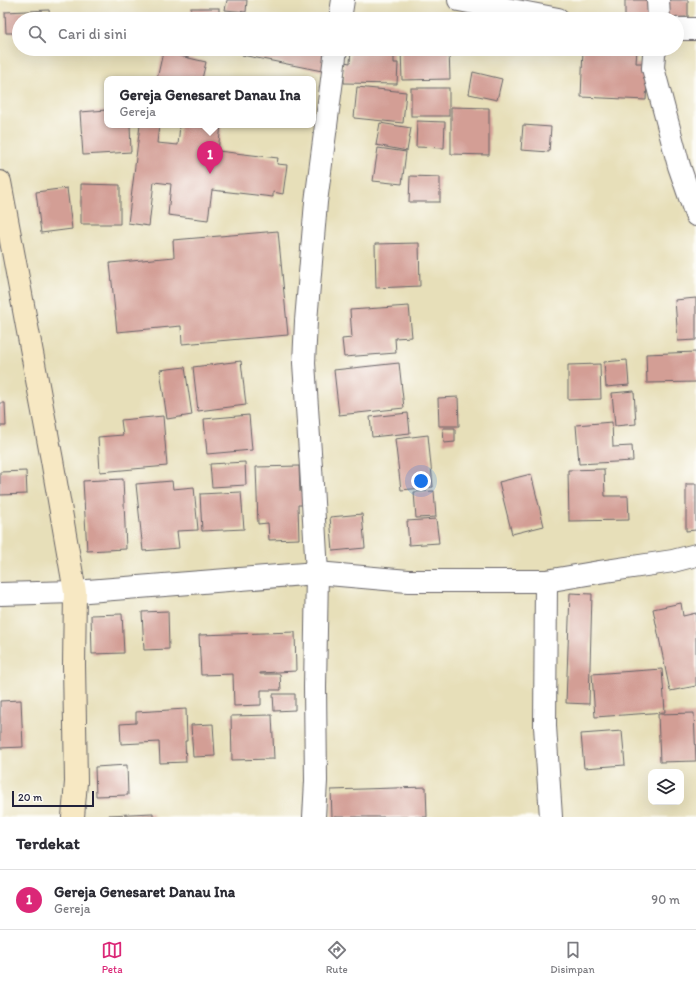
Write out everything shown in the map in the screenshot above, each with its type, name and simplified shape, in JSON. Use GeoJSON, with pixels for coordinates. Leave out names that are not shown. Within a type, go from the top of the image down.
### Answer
{"type":"FeatureCollection","features":[{"type":"Feature","properties":{"kind":"street"},"geometry":{"type":"LineString","coordinates":[[341,12],[343,0]]}},
{"type":"Feature","properties":{"kind":"street"},"geometry":{"type":"LineString","coordinates":[[459,0],[522,12]]}},
{"type":"Feature","properties":{"kind":"street"},"geometry":{"type":"LineString","coordinates":[[658,0],[659,12]]}},
{"type":"Feature","properties":{"kind":"street"},"geometry":{"type":"LineString","coordinates":[[684,29],[696,29]]}},
{"type":"Feature","properties":{"kind":"street"},"geometry":{"type":"LineString","coordinates":[[314,817],[316,781],[315,688],[317,572],[304,363],[316,202],[335,56]]}},
{"type":"Feature","properties":{"kind":"street"},"geometry":{"type":"LineString","coordinates":[[654,56],[653,68],[679,166],[696,215]]}},
{"type":"Feature","properties":{"kind":"street"},"geometry":{"type":"LineString","coordinates":[[0,186],[76,592],[74,665],[76,782],[73,817]]}},
{"type":"Feature","properties":{"kind":"street"},"geometry":{"type":"LineString","coordinates":[[0,594],[76,592],[317,572],[408,581],[546,581],[673,561],[696,555]]}},
{"type":"Feature","properties":{"kind":"street"},"geometry":{"type":"LineString","coordinates":[[546,581],[545,726],[551,817]]}},
{"type":"Feature","properties":{"kind":"building"},"geometry":{"type":"Polygon","coordinates":[[[227,0],[247,0],[246,12],[225,10],[227,0]]]}},
{"type":"Feature","properties":{"kind":"building"},"geometry":{"type":"Polygon","coordinates":[[[625,0],[651,0],[651,12],[625,12],[625,0]]]}},
{"type":"Feature","properties":{"kind":"building"},"geometry":{"type":"Polygon","coordinates":[[[662,0],[688,0],[688,17],[684,17],[684,12],[663,12],[662,0]]]}},
{"type":"Feature","properties":{"kind":"building"},"geometry":{"type":"Polygon","coordinates":[[[191,8],[219,8],[219,12],[191,12],[191,8]]]}},
{"type":"Feature","properties":{"kind":"building"},"geometry":{"type":"Polygon","coordinates":[[[49,10],[49,12],[12,12],[12,33],[6,33],[5,12],[49,10]]]}},
{"type":"Feature","properties":{"kind":"building"},"geometry":{"type":"Polygon","coordinates":[[[162,56],[180,56],[206,62],[203,76],[158,76],[162,56]]]}},
{"type":"Feature","properties":{"kind":"building"},"geometry":{"type":"Polygon","coordinates":[[[247,56],[329,56],[327,72],[247,56]]]}},
{"type":"Feature","properties":{"kind":"building"},"geometry":{"type":"Polygon","coordinates":[[[350,56],[394,56],[394,63],[398,63],[397,84],[344,83],[344,62],[350,63],[350,56]]]}},
{"type":"Feature","properties":{"kind":"building"},"geometry":{"type":"Polygon","coordinates":[[[401,56],[449,56],[450,79],[402,80],[401,56]]]}},
{"type":"Feature","properties":{"kind":"building"},"geometry":{"type":"Polygon","coordinates":[[[583,56],[636,56],[636,63],[648,63],[646,100],[581,97],[583,56]]]}},
{"type":"Feature","properties":{"kind":"building"},"geometry":{"type":"Polygon","coordinates":[[[473,72],[502,79],[497,100],[469,94],[473,72]]]}},
{"type":"Feature","properties":{"kind":"building"},"geometry":{"type":"Polygon","coordinates":[[[357,87],[406,92],[403,123],[354,118],[357,87]]]}},
{"type":"Feature","properties":{"kind":"building"},"geometry":{"type":"Polygon","coordinates":[[[411,88],[449,88],[449,116],[411,116],[411,88]]]}},
{"type":"Feature","properties":{"kind":"building"},"geometry":{"type":"Polygon","coordinates":[[[451,107],[489,108],[489,155],[451,154],[451,107]]]}},
{"type":"Feature","properties":{"kind":"building"},"geometry":{"type":"Polygon","coordinates":[[[104,110],[104,128],[130,128],[131,152],[83,155],[80,112],[104,110]]]}},
{"type":"Feature","properties":{"kind":"building"},"geometry":{"type":"Polygon","coordinates":[[[417,121],[445,122],[444,148],[416,147],[417,121]]]}},
{"type":"Feature","properties":{"kind":"building"},"geometry":{"type":"Polygon","coordinates":[[[380,123],[411,128],[407,151],[376,145],[380,123]]]}},
{"type":"Feature","properties":{"kind":"building"},"geometry":{"type":"Polygon","coordinates":[[[523,125],[551,127],[549,152],[521,150],[523,125]]]}},
{"type":"Feature","properties":{"kind":"building"},"geometry":{"type":"Polygon","coordinates":[[[140,128],[159,128],[157,143],[178,145],[180,128],[221,128],[218,151],[278,158],[277,164],[287,165],[283,194],[273,192],[273,197],[212,190],[208,220],[168,215],[171,184],[154,182],[149,226],[128,223],[140,128]]]}},
{"type":"Feature","properties":{"kind":"building"},"geometry":{"type":"Polygon","coordinates":[[[378,148],[406,152],[402,184],[373,181],[378,148]]]}},
{"type":"Feature","properties":{"kind":"building"},"geometry":{"type":"Polygon","coordinates":[[[410,176],[440,177],[440,202],[409,202],[410,176]]]}},
{"type":"Feature","properties":{"kind":"building"},"geometry":{"type":"Polygon","coordinates":[[[81,184],[120,185],[120,224],[81,224],[81,184]]]}},
{"type":"Feature","properties":{"kind":"building"},"geometry":{"type":"Polygon","coordinates":[[[67,188],[72,229],[41,233],[36,192],[67,188]]]}},
{"type":"Feature","properties":{"kind":"building"},"geometry":{"type":"Polygon","coordinates":[[[278,231],[288,335],[182,344],[181,326],[117,332],[110,263],[174,257],[173,240],[278,231]]]}},
{"type":"Feature","properties":{"kind":"building"},"geometry":{"type":"Polygon","coordinates":[[[419,243],[420,286],[376,288],[375,244],[419,243]]]}},
{"type":"Feature","properties":{"kind":"building"},"geometry":{"type":"Polygon","coordinates":[[[696,298],[696,340],[678,341],[675,300],[696,298]]]}},
{"type":"Feature","properties":{"kind":"building"},"geometry":{"type":"Polygon","coordinates":[[[409,306],[412,337],[395,338],[396,353],[344,357],[342,339],[352,338],[350,310],[409,306]]]}},
{"type":"Feature","properties":{"kind":"building"},"geometry":{"type":"Polygon","coordinates":[[[696,352],[696,382],[647,383],[646,354],[696,352]]]}},
{"type":"Feature","properties":{"kind":"building"},"geometry":{"type":"Polygon","coordinates":[[[627,360],[629,385],[606,387],[604,362],[627,360]]]}},
{"type":"Feature","properties":{"kind":"building"},"geometry":{"type":"Polygon","coordinates":[[[241,361],[246,405],[198,411],[193,367],[241,361]]]}},
{"type":"Feature","properties":{"kind":"building"},"geometry":{"type":"Polygon","coordinates":[[[399,363],[404,408],[339,415],[334,370],[399,363]]]}},
{"type":"Feature","properties":{"kind":"building"},"geometry":{"type":"Polygon","coordinates":[[[600,364],[601,399],[568,400],[568,365],[600,364]]]}},
{"type":"Feature","properties":{"kind":"building"},"geometry":{"type":"Polygon","coordinates":[[[185,367],[192,415],[167,419],[160,370],[185,367]]]}},
{"type":"Feature","properties":{"kind":"building"},"geometry":{"type":"Polygon","coordinates":[[[634,391],[636,424],[615,426],[612,393],[634,391]]]}},
{"type":"Feature","properties":{"kind":"building"},"geometry":{"type":"Polygon","coordinates":[[[458,397],[459,426],[439,426],[438,398],[458,397]]]}},
{"type":"Feature","properties":{"kind":"building"},"geometry":{"type":"Polygon","coordinates":[[[0,403],[5,403],[6,426],[0,426],[0,403]]]}},
{"type":"Feature","properties":{"kind":"building"},"geometry":{"type":"Polygon","coordinates":[[[408,413],[410,433],[372,437],[370,417],[408,413]]]}},
{"type":"Feature","properties":{"kind":"building"},"geometry":{"type":"Polygon","coordinates":[[[249,415],[252,450],[207,454],[204,419],[249,415]]]}},
{"type":"Feature","properties":{"kind":"building"},"geometry":{"type":"Polygon","coordinates":[[[163,416],[167,466],[100,472],[98,437],[123,435],[121,420],[163,416]]]}},
{"type":"Feature","properties":{"kind":"building"},"geometry":{"type":"Polygon","coordinates":[[[612,422],[613,447],[632,446],[633,461],[579,464],[576,425],[612,422]]]}},
{"type":"Feature","properties":{"kind":"building"},"geometry":{"type":"Polygon","coordinates":[[[443,428],[455,428],[455,442],[444,443],[443,428]]]}},
{"type":"Feature","properties":{"kind":"building"},"geometry":{"type":"Polygon","coordinates":[[[428,435],[433,487],[401,490],[395,439],[428,435]]]}},
{"type":"Feature","properties":{"kind":"building"},"geometry":{"type":"Polygon","coordinates":[[[245,462],[246,485],[212,487],[210,464],[245,462]]]}},
{"type":"Feature","properties":{"kind":"building"},"geometry":{"type":"Polygon","coordinates":[[[299,466],[300,492],[308,491],[308,505],[298,505],[299,539],[269,540],[268,523],[258,524],[256,467],[299,466]]]}},
{"type":"Feature","properties":{"kind":"building"},"geometry":{"type":"Polygon","coordinates":[[[604,469],[605,496],[628,496],[629,520],[569,521],[568,470],[604,469]]]}},
{"type":"Feature","properties":{"kind":"building"},"geometry":{"type":"Polygon","coordinates":[[[26,471],[27,494],[0,495],[0,472],[26,471]]]}},
{"type":"Feature","properties":{"kind":"building"},"geometry":{"type":"Polygon","coordinates":[[[531,474],[544,526],[512,534],[499,482],[531,474]]]}},
{"type":"Feature","properties":{"kind":"building"},"geometry":{"type":"Polygon","coordinates":[[[123,479],[126,549],[87,551],[83,481],[123,479]]]}},
{"type":"Feature","properties":{"kind":"building"},"geometry":{"type":"Polygon","coordinates":[[[172,481],[173,489],[194,487],[198,530],[177,531],[179,548],[143,551],[136,484],[172,481]]]}},
{"type":"Feature","properties":{"kind":"building"},"geometry":{"type":"Polygon","coordinates":[[[686,484],[696,484],[696,530],[686,531],[686,484]]]}},
{"type":"Feature","properties":{"kind":"building"},"geometry":{"type":"Polygon","coordinates":[[[434,491],[436,517],[416,518],[414,492],[434,491]]]}},
{"type":"Feature","properties":{"kind":"building"},"geometry":{"type":"Polygon","coordinates":[[[241,492],[244,529],[202,531],[200,494],[241,492]]]}},
{"type":"Feature","properties":{"kind":"building"},"geometry":{"type":"Polygon","coordinates":[[[362,514],[365,548],[333,551],[330,517],[362,514]]]}},
{"type":"Feature","properties":{"kind":"building"},"geometry":{"type":"Polygon","coordinates":[[[436,519],[439,543],[409,545],[407,521],[436,519]]]}},
{"type":"Feature","properties":{"kind":"building"},"geometry":{"type":"Polygon","coordinates":[[[570,593],[592,594],[589,704],[566,703],[570,593]]]}},
{"type":"Feature","properties":{"kind":"building"},"geometry":{"type":"Polygon","coordinates":[[[681,603],[683,616],[696,613],[696,686],[670,691],[653,609],[681,603]]]}},
{"type":"Feature","properties":{"kind":"building"},"geometry":{"type":"Polygon","coordinates":[[[168,611],[169,649],[144,650],[142,612],[168,611]]]}},
{"type":"Feature","properties":{"kind":"building"},"geometry":{"type":"Polygon","coordinates":[[[122,614],[124,653],[92,654],[91,615],[122,614]]]}},
{"type":"Feature","properties":{"kind":"building"},"geometry":{"type":"Polygon","coordinates":[[[295,632],[296,671],[260,673],[280,674],[281,690],[261,690],[261,705],[234,706],[233,674],[201,675],[199,635],[295,632]]]}},
{"type":"Feature","properties":{"kind":"building"},"geometry":{"type":"Polygon","coordinates":[[[662,669],[665,712],[595,717],[592,674],[662,669]]]}},
{"type":"Feature","properties":{"kind":"building"},"geometry":{"type":"Polygon","coordinates":[[[273,694],[295,694],[295,710],[274,711],[273,694]]]}},
{"type":"Feature","properties":{"kind":"building"},"geometry":{"type":"Polygon","coordinates":[[[21,700],[23,747],[0,748],[0,701],[21,700]]]}},
{"type":"Feature","properties":{"kind":"building"},"geometry":{"type":"Polygon","coordinates":[[[186,709],[186,762],[160,763],[159,742],[121,744],[120,724],[136,723],[136,712],[186,709]]]}},
{"type":"Feature","properties":{"kind":"building"},"geometry":{"type":"Polygon","coordinates":[[[694,713],[696,761],[660,762],[658,714],[694,713]]]}},
{"type":"Feature","properties":{"kind":"building"},"geometry":{"type":"Polygon","coordinates":[[[272,715],[274,759],[232,760],[231,716],[272,715]]]}},
{"type":"Feature","properties":{"kind":"building"},"geometry":{"type":"Polygon","coordinates":[[[213,724],[215,756],[193,757],[191,725],[213,724]]]}},
{"type":"Feature","properties":{"kind":"building"},"geometry":{"type":"Polygon","coordinates":[[[622,731],[625,765],[584,768],[581,734],[622,731]]]}},
{"type":"Feature","properties":{"kind":"building"},"geometry":{"type":"Polygon","coordinates":[[[127,765],[128,795],[96,796],[95,767],[127,765]]]}},
{"type":"Feature","properties":{"kind":"building"},"geometry":{"type":"Polygon","coordinates":[[[426,787],[427,817],[332,817],[331,790],[426,787]]]}},
{"type":"Feature","properties":{"kind":"building"},"geometry":{"type":"Polygon","coordinates":[[[153,813],[153,817],[109,817],[109,815],[153,813]]]}},
{"type":"Feature","properties":{"kind":"place","name":"Gereja Genesaret Danau Ina"},"geometry":{"type":"Point","coordinates":[210,174]}}]}
